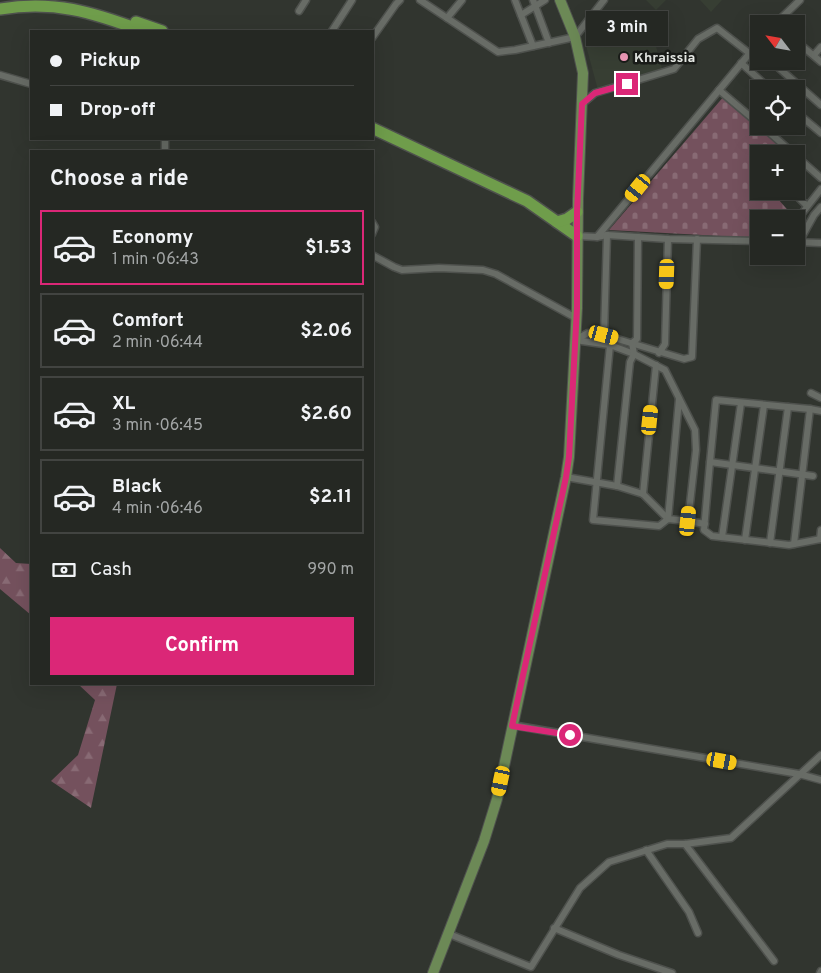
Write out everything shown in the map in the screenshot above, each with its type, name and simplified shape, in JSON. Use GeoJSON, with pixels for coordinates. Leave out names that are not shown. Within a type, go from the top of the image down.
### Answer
{"type":"FeatureCollection","features":[{"type":"Feature","properties":{"kind":"highway"},"geometry":{"type":"LineString","coordinates":[[0,2],[8,0]]}},
{"type":"Feature","properties":{"kind":"highway"},"geometry":{"type":"LineString","coordinates":[[64,0],[88,5],[159,30]]}},
{"type":"Feature","properties":{"kind":"highway"},"geometry":{"type":"LineString","coordinates":[[0,9],[29,5],[64,7],[107,18],[140,30]]}},
{"type":"Feature","properties":{"kind":"highway"},"geometry":{"type":"LineString","coordinates":[[374,129],[527,201],[578,236]]}},
{"type":"Feature","properties":{"kind":"highway"},"geometry":{"type":"LineString","coordinates":[[374,137],[511,200],[540,218],[565,237],[578,236]]}},
{"type":"Feature","properties":{"kind":"highway"},"geometry":{"type":"LineString","coordinates":[[557,222],[567,219],[577,212]]}},
{"type":"Feature","properties":{"kind":"main road"},"geometry":{"type":"LineString","coordinates":[[433,973],[484,841],[497,799],[569,457],[576,318],[577,212],[583,73],[575,37],[560,0]]}},
{"type":"Feature","properties":{"kind":"street"},"geometry":{"type":"LineString","coordinates":[[299,11],[306,0]]}},
{"type":"Feature","properties":{"kind":"street"},"geometry":{"type":"LineString","coordinates":[[333,30],[352,0]]}},
{"type":"Feature","properties":{"kind":"street"},"geometry":{"type":"LineString","coordinates":[[374,35],[400,0]]}},
{"type":"Feature","properties":{"kind":"street"},"geometry":{"type":"LineString","coordinates":[[420,0],[498,52],[575,37],[604,0]]}},
{"type":"Feature","properties":{"kind":"street"},"geometry":{"type":"LineString","coordinates":[[447,18],[462,0]]}},
{"type":"Feature","properties":{"kind":"street"},"geometry":{"type":"LineString","coordinates":[[515,0],[533,46]]}},
{"type":"Feature","properties":{"kind":"street"},"geometry":{"type":"LineString","coordinates":[[521,14],[534,3],[545,0]]}},
{"type":"Feature","properties":{"kind":"street"},"geometry":{"type":"LineString","coordinates":[[785,15],[800,0]]}},
{"type":"Feature","properties":{"kind":"street"},"geometry":{"type":"LineString","coordinates":[[534,3],[549,43]]}},
{"type":"Feature","properties":{"kind":"street"},"geometry":{"type":"LineString","coordinates":[[582,104],[595,93],[674,69],[698,39],[717,28],[749,54],[597,237]]}},
{"type":"Feature","properties":{"kind":"street"},"geometry":{"type":"LineString","coordinates":[[814,55],[821,46]]}},
{"type":"Feature","properties":{"kind":"street"},"geometry":{"type":"LineString","coordinates":[[805,48],[821,62]]}},
{"type":"Feature","properties":{"kind":"street"},"geometry":{"type":"LineString","coordinates":[[741,64],[760,80]]}},
{"type":"Feature","properties":{"kind":"street"},"geometry":{"type":"LineString","coordinates":[[781,70],[821,106]]}},
{"type":"Feature","properties":{"kind":"street"},"geometry":{"type":"LineString","coordinates":[[0,75],[30,84]]}},
{"type":"Feature","properties":{"kind":"street"},"geometry":{"type":"LineString","coordinates":[[719,90],[750,116]]}},
{"type":"Feature","properties":{"kind":"street"},"geometry":{"type":"LineString","coordinates":[[805,120],[821,134]]}},
{"type":"Feature","properties":{"kind":"street"},"geometry":{"type":"LineString","coordinates":[[772,135],[784,145]]}},
{"type":"Feature","properties":{"kind":"street"},"geometry":{"type":"LineString","coordinates":[[805,164],[821,178]]}},
{"type":"Feature","properties":{"kind":"street"},"geometry":{"type":"LineString","coordinates":[[804,210],[821,189]]}},
{"type":"Feature","properties":{"kind":"street"},"geometry":{"type":"LineString","coordinates":[[801,200],[807,206]]}},
{"type":"Feature","properties":{"kind":"street"},"geometry":{"type":"LineString","coordinates":[[805,230],[821,207]]}},
{"type":"Feature","properties":{"kind":"street"},"geometry":{"type":"LineString","coordinates":[[607,235],[604,335],[610,345],[593,520],[658,526],[668,519],[679,397]]}},
{"type":"Feature","properties":{"kind":"street"},"geometry":{"type":"LineString","coordinates":[[578,236],[597,237],[607,235],[668,239],[750,241]]}},
{"type":"Feature","properties":{"kind":"street"},"geometry":{"type":"LineString","coordinates":[[632,343],[637,339],[638,237]]}},
{"type":"Feature","properties":{"kind":"street"},"geometry":{"type":"LineString","coordinates":[[659,353],[665,344],[668,239]]}},
{"type":"Feature","properties":{"kind":"street"},"geometry":{"type":"LineString","coordinates":[[575,340],[588,333],[604,335],[684,360],[692,358],[697,239]]}},
{"type":"Feature","properties":{"kind":"street"},"geometry":{"type":"LineString","coordinates":[[805,242],[821,243]]}},
{"type":"Feature","properties":{"kind":"street"},"geometry":{"type":"LineString","coordinates":[[374,256],[402,270],[439,268],[483,270],[496,274],[576,318]]}},
{"type":"Feature","properties":{"kind":"street"},"geometry":{"type":"LineString","coordinates":[[575,340],[610,345],[634,354],[666,370],[695,430],[696,450],[688,521]]}},
{"type":"Feature","properties":{"kind":"street"},"geometry":{"type":"LineString","coordinates":[[617,486],[630,362],[634,354],[632,343]]}},
{"type":"Feature","properties":{"kind":"street"},"geometry":{"type":"LineString","coordinates":[[643,494],[656,365]]}},
{"type":"Feature","properties":{"kind":"street"},"geometry":{"type":"LineString","coordinates":[[811,393],[821,398]]}},
{"type":"Feature","properties":{"kind":"street"},"geometry":{"type":"LineString","coordinates":[[821,411],[716,400],[704,530],[712,536],[789,545],[820,539],[821,530]]}},
{"type":"Feature","properties":{"kind":"street"},"geometry":{"type":"LineString","coordinates":[[722,537],[741,403]]}},
{"type":"Feature","properties":{"kind":"street"},"geometry":{"type":"LineString","coordinates":[[745,540],[764,405]]}},
{"type":"Feature","properties":{"kind":"street"},"geometry":{"type":"LineString","coordinates":[[770,543],[788,407]]}},
{"type":"Feature","properties":{"kind":"street"},"geometry":{"type":"LineString","coordinates":[[794,544],[810,410]]}},
{"type":"Feature","properties":{"kind":"street"},"geometry":{"type":"LineString","coordinates":[[710,462],[813,476]]}},
{"type":"Feature","properties":{"kind":"street"},"geometry":{"type":"LineString","coordinates":[[566,477],[617,486],[643,494],[668,519],[705,524]]}},
{"type":"Feature","properties":{"kind":"street"},"geometry":{"type":"LineString","coordinates":[[512,726],[799,774],[821,780]]}},
{"type":"Feature","properties":{"kind":"street"},"geometry":{"type":"LineString","coordinates":[[449,934],[531,967],[580,888],[609,862],[667,844],[684,844],[731,838],[821,755]]}},
{"type":"Feature","properties":{"kind":"street"},"geometry":{"type":"LineString","coordinates":[[684,844],[774,961]]}},
{"type":"Feature","properties":{"kind":"street"},"geometry":{"type":"LineString","coordinates":[[646,850],[688,912],[698,933]]}},
{"type":"Feature","properties":{"kind":"street"},"geometry":{"type":"LineString","coordinates":[[554,928],[619,955],[672,973]]}},
{"type":"Feature","properties":{"kind":"shaded area"},"geometry":{"type":"Polygon","coordinates":[[[646,0],[666,0],[656,10],[646,0]]]}},
{"type":"Feature","properties":{"kind":"shaded area"},"geometry":{"type":"Polygon","coordinates":[[[700,0],[722,0],[711,12],[700,0]]]}},
{"type":"Feature","properties":{"kind":"shaded area","name":"Khraissia"},"geometry":{"type":"Polygon","coordinates":[[[650,24],[663,72],[598,90],[585,42],[650,24]]]}},
{"type":"Feature","properties":{"kind":"green space"},"geometry":{"type":"Polygon","coordinates":[[[725,95],[750,117],[750,135],[770,135],[781,145],[750,145],[750,200],[779,200],[788,210],[750,210],[750,238],[609,230],[725,95]]]}},
{"type":"Feature","properties":{"kind":"green space"},"geometry":{"type":"Polygon","coordinates":[[[0,548],[16,563],[30,564],[30,614],[0,589],[0,548]]]}},
{"type":"Feature","properties":{"kind":"green space"},"geometry":{"type":"Polygon","coordinates":[[[79,685],[117,685],[91,808],[51,781],[78,755],[95,700],[79,685]]]}},
{"type":"Feature","properties":{"kind":"place","name":"Khraissia"},"geometry":{"type":"Point","coordinates":[624,57]}},
{"type":"Feature","properties":{"kind":"route"},"geometry":{"type":"LineString","coordinates":[[570,735],[512,726],[569,457],[577,308],[577,212],[582,104],[595,93],[627,84]]}}]}
